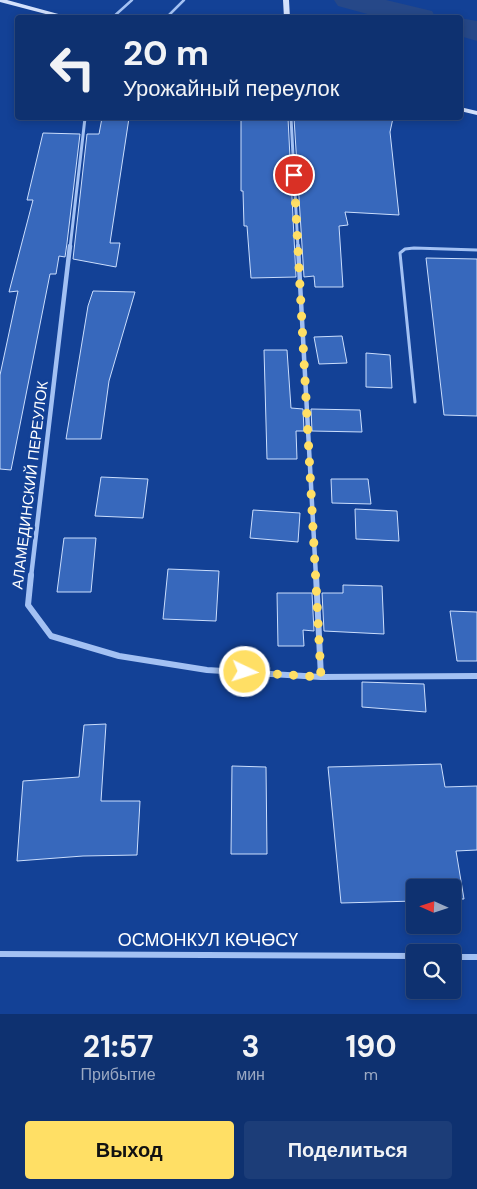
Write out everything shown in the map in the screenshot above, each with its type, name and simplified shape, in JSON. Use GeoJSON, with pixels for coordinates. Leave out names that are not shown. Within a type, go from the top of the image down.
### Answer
{"type":"FeatureCollection","features":[{"type":"Feature","properties":{"kind":"main road"},"geometry":{"type":"LineString","coordinates":[[0,0],[58,15]]}},
{"type":"Feature","properties":{"kind":"main road"},"geometry":{"type":"LineString","coordinates":[[286,0],[287,15]]}},
{"type":"Feature","properties":{"kind":"main road"},"geometry":{"type":"LineString","coordinates":[[463,110],[477,113]]}},
{"type":"Feature","properties":{"kind":"street","name":"АЛАМЕДИНСКИЙ ПЕРЕУЛОК"},"geometry":{"type":"LineString","coordinates":[[85,120],[28,605],[51,636],[119,656],[206,670],[321,677],[477,676]]}},
{"type":"Feature","properties":{"kind":"street"},"geometry":{"type":"LineString","coordinates":[[291,120],[321,677]]}},
{"type":"Feature","properties":{"kind":"street","name":"ОСМОНКУЛ КӨЧӨСҮ"},"geometry":{"type":"LineString","coordinates":[[0,954],[406,956]]}},
{"type":"Feature","properties":{"kind":"street"},"geometry":{"type":"LineString","coordinates":[[461,956],[477,957]]}},
{"type":"Feature","properties":{"kind":"lane"},"geometry":{"type":"LineString","coordinates":[[115,15],[132,0]]}},
{"type":"Feature","properties":{"kind":"lane"},"geometry":{"type":"LineString","coordinates":[[169,15],[184,0]]}},
{"type":"Feature","properties":{"kind":"lane"},"geometry":{"type":"LineString","coordinates":[[415,402],[400,253],[405,249],[414,248],[477,250]]}},
{"type":"Feature","properties":{"kind":"building"},"geometry":{"type":"Polygon","coordinates":[[[102,120],[129,120],[110,243],[120,243],[116,267],[73,259],[87,134],[99,134],[102,120]]]}},
{"type":"Feature","properties":{"kind":"building"},"geometry":{"type":"Polygon","coordinates":[[[241,120],[288,120],[296,277],[251,278],[247,226],[244,226],[243,191],[241,191],[241,120]]]}},
{"type":"Feature","properties":{"kind":"building"},"geometry":{"type":"Polygon","coordinates":[[[294,120],[393,120],[390,132],[399,215],[345,212],[348,225],[339,226],[343,287],[315,287],[314,276],[304,277],[294,120]]]}},
{"type":"Feature","properties":{"kind":"building"},"geometry":{"type":"Polygon","coordinates":[[[43,133],[80,134],[67,243],[65,257],[59,256],[56,274],[50,274],[11,470],[0,469],[0,375],[18,291],[9,292],[33,200],[27,200],[43,133]]]}},
{"type":"Feature","properties":{"kind":"building"},"geometry":{"type":"Polygon","coordinates":[[[426,258],[477,259],[477,416],[444,415],[426,258]]]}},
{"type":"Feature","properties":{"kind":"building"},"geometry":{"type":"Polygon","coordinates":[[[93,291],[135,292],[109,381],[101,439],[66,439],[88,306],[93,291]]]}},
{"type":"Feature","properties":{"kind":"building"},"geometry":{"type":"Polygon","coordinates":[[[342,336],[347,363],[319,364],[314,337],[342,336]]]}},
{"type":"Feature","properties":{"kind":"building"},"geometry":{"type":"Polygon","coordinates":[[[264,350],[287,350],[291,408],[303,409],[304,431],[296,431],[297,459],[267,459],[264,350]]]}},
{"type":"Feature","properties":{"kind":"building"},"geometry":{"type":"Polygon","coordinates":[[[366,353],[390,355],[392,388],[366,387],[366,353]]]}},
{"type":"Feature","properties":{"kind":"building"},"geometry":{"type":"Polygon","coordinates":[[[311,409],[360,410],[362,432],[312,431],[311,409]]]}},
{"type":"Feature","properties":{"kind":"building"},"geometry":{"type":"Polygon","coordinates":[[[101,477],[148,479],[143,518],[95,516],[101,477]]]}},
{"type":"Feature","properties":{"kind":"building"},"geometry":{"type":"Polygon","coordinates":[[[331,479],[368,479],[371,504],[332,503],[331,479]]]}},
{"type":"Feature","properties":{"kind":"building"},"geometry":{"type":"Polygon","coordinates":[[[355,509],[397,511],[399,541],[356,539],[355,509]]]}},
{"type":"Feature","properties":{"kind":"building"},"geometry":{"type":"Polygon","coordinates":[[[253,510],[300,513],[298,542],[250,538],[253,510]]]}},
{"type":"Feature","properties":{"kind":"building"},"geometry":{"type":"Polygon","coordinates":[[[64,538],[96,538],[91,592],[57,592],[64,538]]]}},
{"type":"Feature","properties":{"kind":"building"},"geometry":{"type":"Polygon","coordinates":[[[168,569],[219,571],[216,621],[163,619],[168,569]]]}},
{"type":"Feature","properties":{"kind":"building"},"geometry":{"type":"Polygon","coordinates":[[[343,585],[382,586],[384,634],[324,631],[322,593],[343,593],[343,585]]]}},
{"type":"Feature","properties":{"kind":"building"},"geometry":{"type":"Polygon","coordinates":[[[277,593],[312,593],[314,631],[303,630],[304,646],[278,646],[277,593]]]}},
{"type":"Feature","properties":{"kind":"building"},"geometry":{"type":"Polygon","coordinates":[[[450,611],[477,612],[477,661],[457,661],[450,611]]]}},
{"type":"Feature","properties":{"kind":"building"},"geometry":{"type":"Polygon","coordinates":[[[362,682],[424,684],[426,712],[362,707],[362,682]]]}},
{"type":"Feature","properties":{"kind":"building"},"geometry":{"type":"Polygon","coordinates":[[[106,724],[101,801],[140,801],[137,855],[83,856],[17,861],[23,781],[79,777],[84,725],[106,724]]]}},
{"type":"Feature","properties":{"kind":"building"},"geometry":{"type":"Polygon","coordinates":[[[441,764],[445,787],[477,786],[477,850],[456,851],[461,879],[406,879],[406,901],[341,903],[328,767],[441,764]]]}},
{"type":"Feature","properties":{"kind":"building"},"geometry":{"type":"Polygon","coordinates":[[[232,766],[266,767],[267,854],[231,854],[232,766]]]}},
{"type":"Feature","properties":{"kind":"building"},"geometry":{"type":"Polygon","coordinates":[[[461,881],[464,899],[461,899],[461,881]]]}},
{"type":"Feature","properties":{"kind":"waterway"},"geometry":{"type":"LineString","coordinates":[[349,0],[409,15]]}},
{"type":"Feature","properties":{"kind":"waterway"},"geometry":{"type":"LineString","coordinates":[[463,28],[477,31]]}},
{"type":"Feature","properties":{"kind":"route"},"geometry":{"type":"LineString","coordinates":[[245,672],[321,677],[294,175]]}}]}
